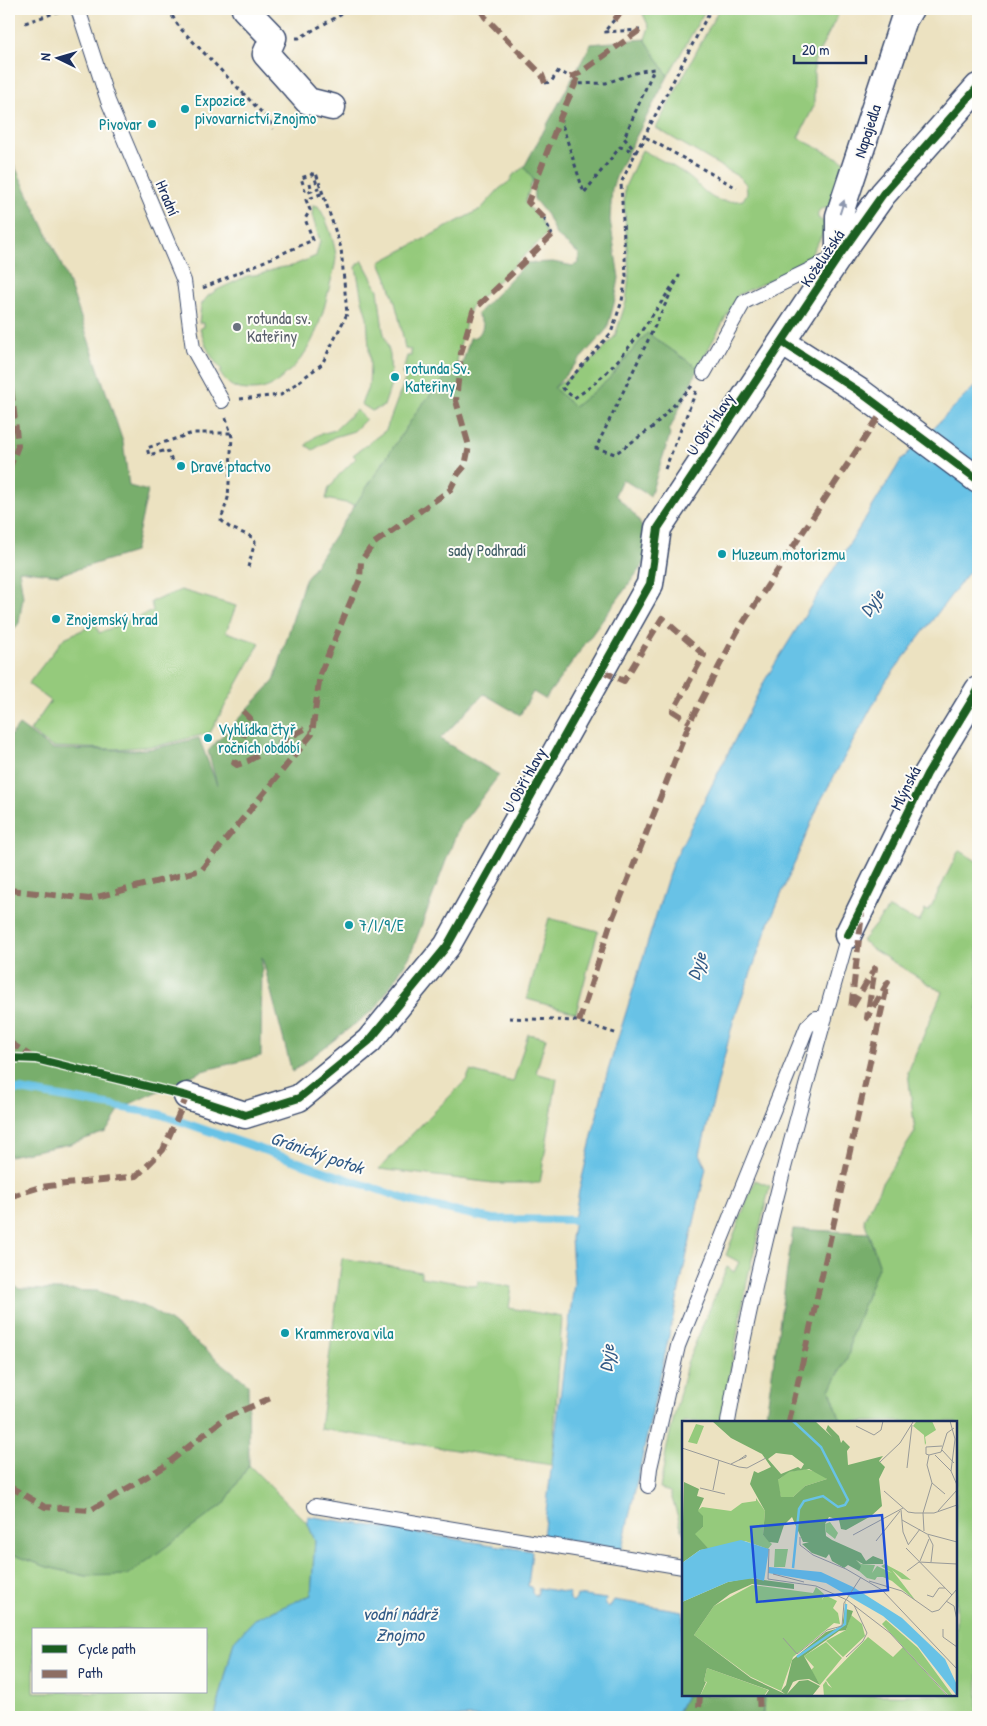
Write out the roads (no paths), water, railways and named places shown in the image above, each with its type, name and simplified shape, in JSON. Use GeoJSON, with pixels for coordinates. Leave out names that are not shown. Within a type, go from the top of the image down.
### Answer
{"type":"FeatureCollection","features":[{"type":"Feature","properties":{"kind":"street"},"geometry":{"type":"LineString","coordinates":[[245,9],[273,38],[266,54],[308,101],[332,107]]}},
{"type":"Feature","properties":{"kind":"street","name":"Napajedla"},"geometry":{"type":"LineString","coordinates":[[839,256],[839,216],[904,19],[910,9]]}},
{"type":"Feature","properties":{"kind":"street","name":"Koželužská"},"geometry":{"type":"LineString","coordinates":[[782,342],[883,194],[978,87]]}},
{"type":"Feature","properties":{"kind":"street"},"geometry":{"type":"LineString","coordinates":[[782,342],[860,392],[978,480]]}},
{"type":"Feature","properties":{"kind":"street","name":"U Obří hlavy"},"geometry":{"type":"LineString","coordinates":[[187,1096],[245,1115],[299,1098],[370,1041],[447,946],[650,584],[658,528],[782,342]]}},
{"type":"Feature","properties":{"kind":"street","name":"Mlýnská"},"geometry":{"type":"LineString","coordinates":[[848,934],[926,774],[978,690]]}},
{"type":"Feature","properties":{"kind":"lane","name":"Hradní"},"geometry":{"type":"LineString","coordinates":[[78,9],[108,101],[184,281],[193,348],[222,401]]}},
{"type":"Feature","properties":{"kind":"lane"},"geometry":{"type":"LineString","coordinates":[[704,372],[744,302],[839,256]]}},
{"type":"Feature","properties":{"kind":"lane"},"geometry":{"type":"LineString","coordinates":[[728,1421],[735,1380],[772,1213],[848,934]]}},
{"type":"Feature","properties":{"kind":"lane"},"geometry":{"type":"LineString","coordinates":[[648,1486],[650,1468],[678,1346],[807,1027],[816,1018],[825,1018]]}},
{"type":"Feature","properties":{"kind":"lane"},"geometry":{"type":"LineString","coordinates":[[315,1506],[682,1568]]}},
{"type":"Feature","properties":{"kind":"water","name":"Dyje"},"geometry":{"type":"Polygon","coordinates":[[[978,383],[978,560],[886,681],[820,802],[768,926],[733,1022],[700,1154],[706,1168],[622,1549],[543,1536],[574,1283],[571,1238],[579,1191],[606,1077],[672,864],[765,680],[902,459],[978,383]]]}},
{"type":"Feature","properties":{"kind":"water","name":"vodní nádrž Znojmo"},"geometry":{"type":"Polygon","coordinates":[[[308,1516],[532,1551],[528,1586],[532,1587],[532,1593],[535,1596],[539,1588],[569,1593],[570,1599],[573,1602],[577,1595],[606,1599],[605,1605],[609,1608],[614,1600],[682,1611],[682,1696],[686,1696],[675,1717],[215,1717],[234,1641],[255,1619],[311,1595],[315,1541],[308,1524],[308,1516]]]}},
{"type":"Feature","properties":{"kind":"waterway","name":"Gránický potok"},"geometry":{"type":"LineString","coordinates":[[9,1090],[20,1090],[159,1114],[414,1202],[492,1219],[583,1220]]}},
{"type":"Feature","properties":{"kind":"place","name":"Expozice pivovarnictví Znojmo"},"geometry":{"type":"Point","coordinates":[185,109]}},
{"type":"Feature","properties":{"kind":"place","name":"Pivovar"},"geometry":{"type":"Point","coordinates":[152,124]}},
{"type":"Feature","properties":{"kind":"place","name":"rotunda sv. Kateřiny"},"geometry":{"type":"Point","coordinates":[237,327]}},
{"type":"Feature","properties":{"kind":"place","name":"rotunda Sv. Kateřiny"},"geometry":{"type":"Point","coordinates":[395,377]}},
{"type":"Feature","properties":{"kind":"place","name":"Dravé ptactvo"},"geometry":{"type":"Point","coordinates":[181,466]}},
{"type":"Feature","properties":{"kind":"place","name":"Muzeum motorizmu"},"geometry":{"type":"Point","coordinates":[722,554]}},
{"type":"Feature","properties":{"kind":"place","name":"Znojemský hrad"},"geometry":{"type":"Point","coordinates":[56,619]}},
{"type":"Feature","properties":{"kind":"place","name":"Vyhlídka čtyř ročních období"},"geometry":{"type":"Point","coordinates":[208,738]}},
{"type":"Feature","properties":{"kind":"place","name":"7/I/9/E"},"geometry":{"type":"Point","coordinates":[349,925]}},
{"type":"Feature","properties":{"kind":"place","name":"Krammerova vila"},"geometry":{"type":"Point","coordinates":[285,1333]}},
{"type":"Feature","properties":{"kind":"park label","name":"sady Podhradí"},"geometry":{"type":"Point","coordinates":[487,550]}}]}
